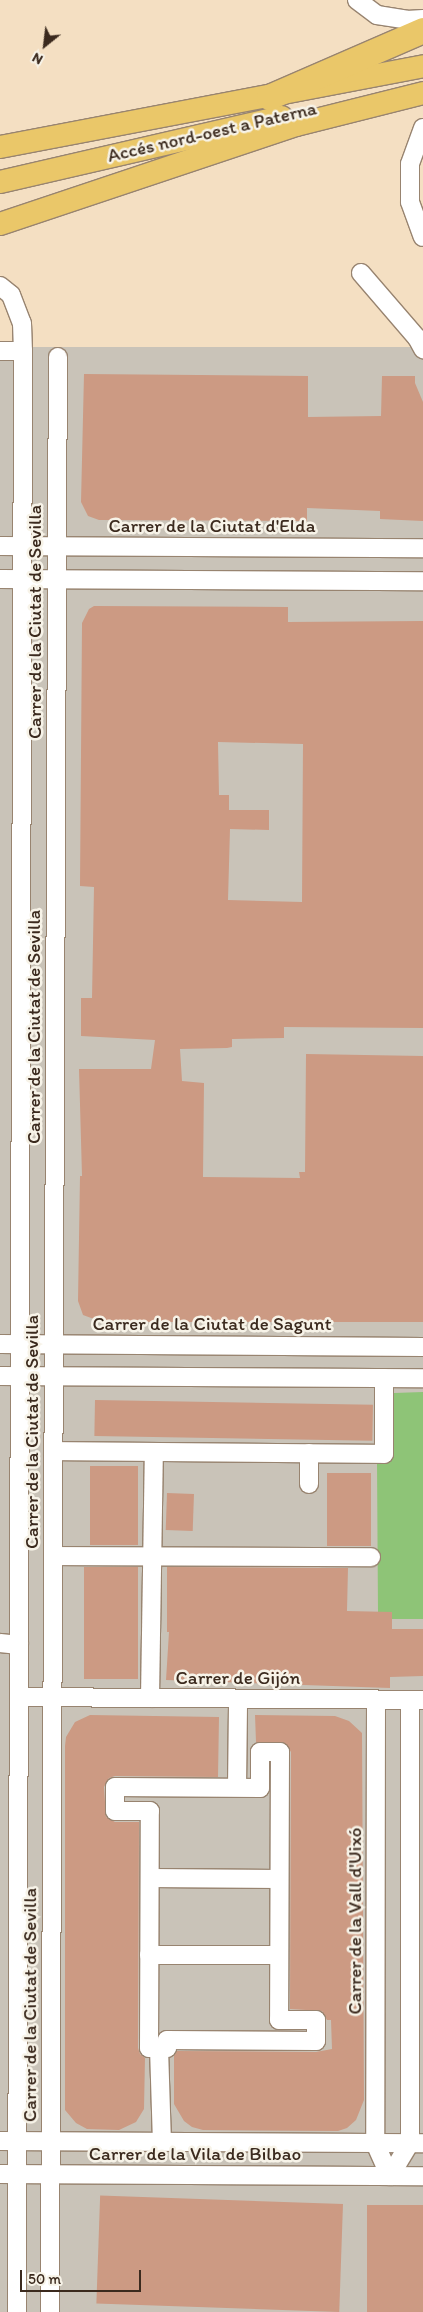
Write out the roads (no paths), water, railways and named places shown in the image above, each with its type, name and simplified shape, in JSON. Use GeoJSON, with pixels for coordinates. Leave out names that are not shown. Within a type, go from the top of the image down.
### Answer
{"type":"FeatureCollection","features":[{"type":"Feature","properties":{"kind":"highway"},"geometry":{"type":"LineString","coordinates":[[269,97],[423,30]]}},
{"type":"Feature","properties":{"kind":"main road"},"geometry":{"type":"LineString","coordinates":[[0,147],[423,66]]}},
{"type":"Feature","properties":{"kind":"main road","name":"Accés nord-oest a Paterna"},"geometry":{"type":"LineString","coordinates":[[0,182],[292,114],[423,80]]}},
{"type":"Feature","properties":{"kind":"main road"},"geometry":{"type":"LineString","coordinates":[[0,224],[296,126],[423,93]]}},
{"type":"Feature","properties":{"kind":"street"},"geometry":{"type":"LineString","coordinates":[[357,0],[377,14],[407,20],[423,19]]}},
{"type":"Feature","properties":{"kind":"street"},"geometry":{"type":"LineString","coordinates":[[423,128],[410,164],[410,202],[423,237]]}},
{"type":"Feature","properties":{"kind":"street"},"geometry":{"type":"LineString","coordinates":[[361,273],[417,338],[423,349]]}},
{"type":"Feature","properties":{"kind":"street","name":"Carrer de la Ciutat de Sevilla"},"geometry":{"type":"LineString","coordinates":[[0,286],[11,295],[22,323],[23,351],[19,1697],[8,2141],[8,2174],[16,2312]]}},
{"type":"Feature","properties":{"kind":"street"},"geometry":{"type":"LineString","coordinates":[[0,351],[23,351]]}},
{"type":"Feature","properties":{"kind":"street","name":"Carrer de la Ciutat de Sevilla"},"geometry":{"type":"LineString","coordinates":[[50,2312],[58,357]]}},
{"type":"Feature","properties":{"kind":"street","name":"Carrer de la Ciutat d'Elda"},"geometry":{"type":"LineString","coordinates":[[0,546],[423,548]]}},
{"type":"Feature","properties":{"kind":"street"},"geometry":{"type":"LineString","coordinates":[[0,579],[423,581]]}},
{"type":"Feature","properties":{"kind":"street","name":"Carrer de la Ciutat de Sagunt"},"geometry":{"type":"LineString","coordinates":[[0,1344],[423,1347]]}},
{"type":"Feature","properties":{"kind":"street"},"geometry":{"type":"LineString","coordinates":[[0,1376],[423,1378]]}},
{"type":"Feature","properties":{"kind":"street"},"geometry":{"type":"LineString","coordinates":[[53,1451],[384,1454],[384,1378]]}},
{"type":"Feature","properties":{"kind":"street"},"geometry":{"type":"LineString","coordinates":[[150,1698],[154,1452]]}},
{"type":"Feature","properties":{"kind":"street"},"geometry":{"type":"LineString","coordinates":[[309,1453],[309,1484]]}},
{"type":"Feature","properties":{"kind":"street"},"geometry":{"type":"LineString","coordinates":[[53,1556],[371,1557]]}},
{"type":"Feature","properties":{"kind":"street"},"geometry":{"type":"LineString","coordinates":[[0,1643],[19,1645]]}},
{"type":"Feature","properties":{"kind":"street"},"geometry":{"type":"LineString","coordinates":[[19,1697],[52,1698]]}},
{"type":"Feature","properties":{"kind":"street","name":"Carrer de Gijón"},"geometry":{"type":"LineString","coordinates":[[52,1698],[416,1700]]}},
{"type":"Feature","properties":{"kind":"street"},"geometry":{"type":"LineString","coordinates":[[236,1787],[238,1699]]}},
{"type":"Feature","properties":{"kind":"street","name":"Carrer de la Vall d'Uixó"},"geometry":{"type":"LineString","coordinates":[[375,2143],[376,1700]]}},
{"type":"Feature","properties":{"kind":"street"},"geometry":{"type":"LineString","coordinates":[[375,2143],[390,2176],[416,2143],[416,1700]]}},
{"type":"Feature","properties":{"kind":"street"},"geometry":{"type":"LineString","coordinates":[[260,1752],[280,1752],[278,2020],[316,2020],[316,2041],[167,2040],[167,2048],[149,2048],[150,1811],[115,1811],[115,1787],[236,1787],[260,1788],[260,1752]]}},
{"type":"Feature","properties":{"kind":"street"},"geometry":{"type":"LineString","coordinates":[[150,1878],[279,1880]]}},
{"type":"Feature","properties":{"kind":"street"},"geometry":{"type":"LineString","coordinates":[[149,1955],[279,1955]]}},
{"type":"Feature","properties":{"kind":"street"},"geometry":{"type":"LineString","coordinates":[[160,2048],[162,2142]]}},
{"type":"Feature","properties":{"kind":"street","name":"Carrer de la Vila de Bilbao"},"geometry":{"type":"LineString","coordinates":[[8,2141],[416,2143]]}},
{"type":"Feature","properties":{"kind":"street","name":"Carrer de la Vila de Bilbao"},"geometry":{"type":"LineString","coordinates":[[8,2174],[423,2176]]}}]}
